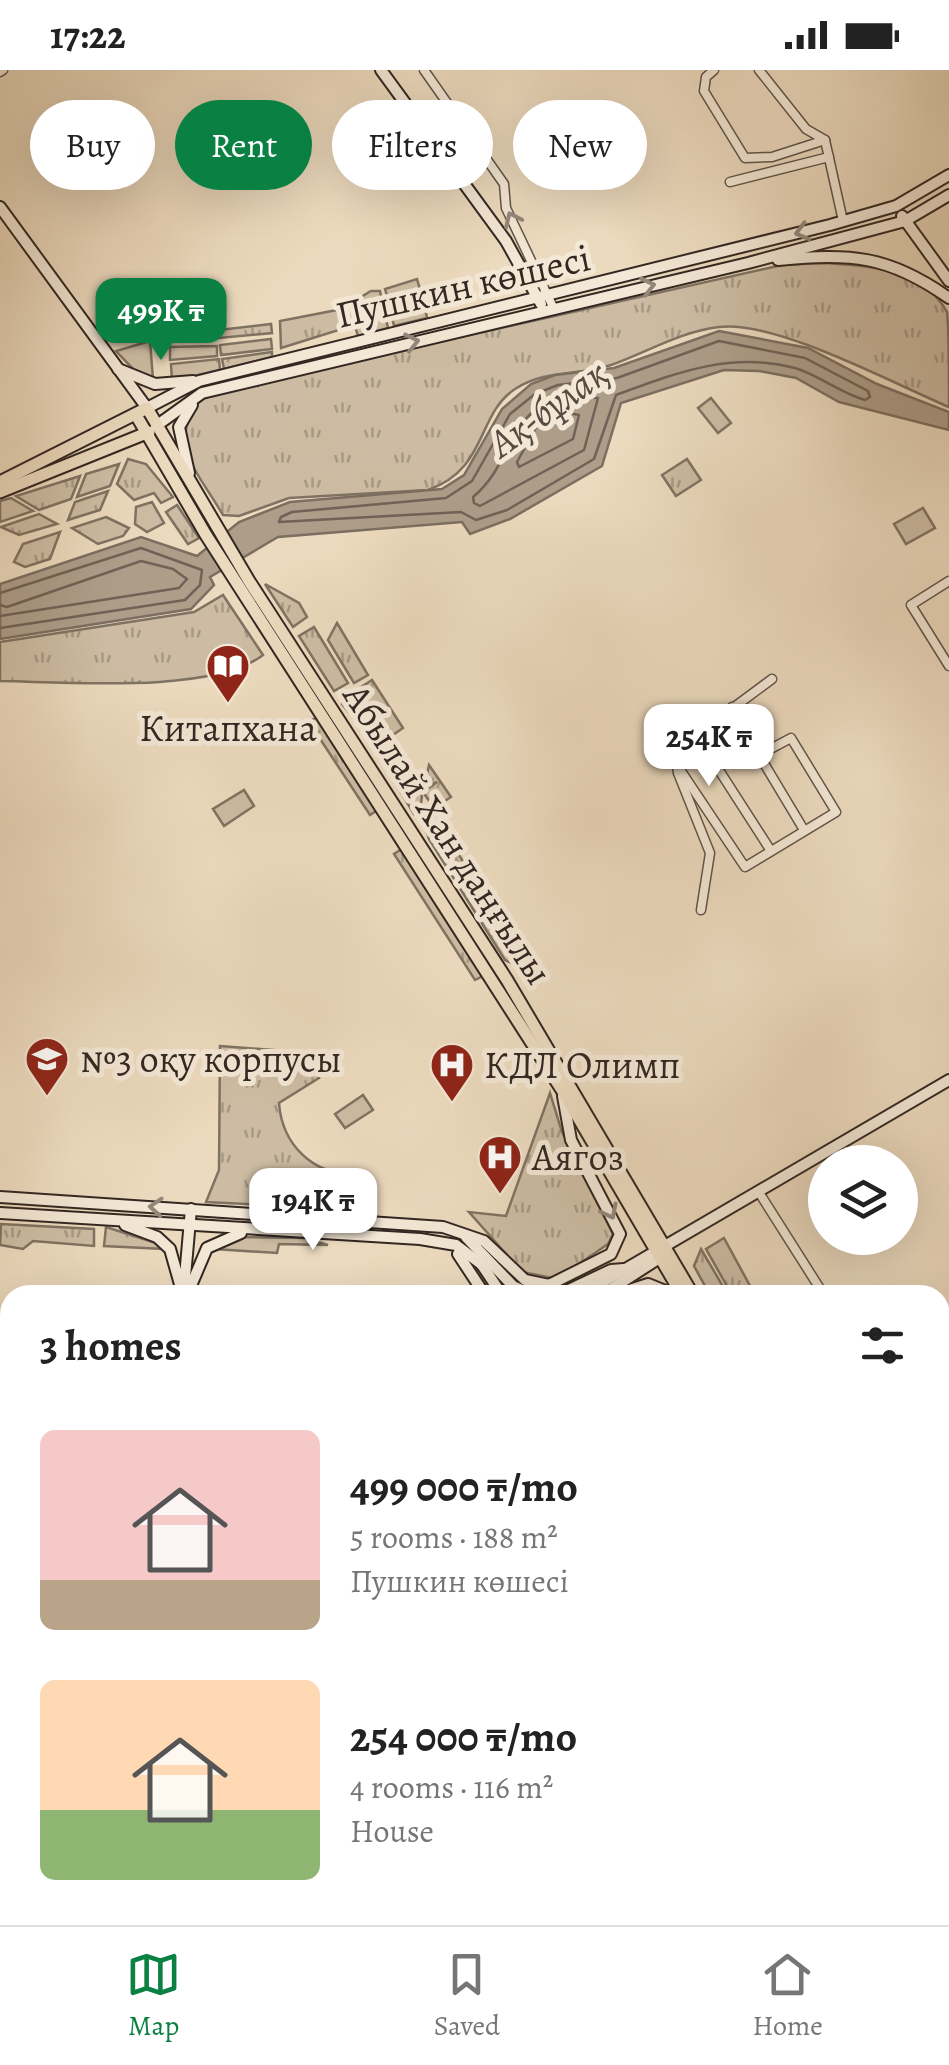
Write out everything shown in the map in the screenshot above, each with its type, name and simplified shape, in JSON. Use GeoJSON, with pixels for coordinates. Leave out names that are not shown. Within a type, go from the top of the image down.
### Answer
{"type":"FeatureCollection","features":[{"type":"Feature","properties":{"kind":"main road"},"geometry":{"type":"LineString","coordinates":[[381,70],[506,241],[546,303]]}},
{"type":"Feature","properties":{"kind":"main road","name":"Пушкин көшесі"},"geometry":{"type":"LineString","coordinates":[[0,482],[141,412],[201,387],[546,303],[896,206],[949,175]]}},
{"type":"Feature","properties":{"kind":"main road","name":"Пушкин көшесі"},"geometry":{"type":"LineString","coordinates":[[546,303],[748,263],[905,221],[949,195]]}},
{"type":"Feature","properties":{"kind":"main road"},"geometry":{"type":"LineString","coordinates":[[896,206],[949,281]]}},
{"type":"Feature","properties":{"kind":"main road"},"geometry":{"type":"LineString","coordinates":[[0,207],[116,368],[141,412]]}},
{"type":"Feature","properties":{"kind":"main road"},"geometry":{"type":"LineString","coordinates":[[748,263],[845,256],[878,260],[899,267],[949,298]]}},
{"type":"Feature","properties":{"kind":"main road"},"geometry":{"type":"LineString","coordinates":[[116,368],[155,384],[201,387],[179,427],[180,445],[196,493]]}},
{"type":"Feature","properties":{"kind":"main road","name":"Пушкин көшесі"},"geometry":{"type":"LineString","coordinates":[[0,492],[151,431],[201,387]]}},
{"type":"Feature","properties":{"kind":"main road","name":"Абылай Хан даңғылы"},"geometry":{"type":"LineString","coordinates":[[141,412],[244,584],[661,1252],[686,1285]]}},
{"type":"Feature","properties":{"kind":"main road","name":"Абылай Хан даңғылы"},"geometry":{"type":"LineString","coordinates":[[151,431],[196,493],[211,531]]}},
{"type":"Feature","properties":{"kind":"main road"},"geometry":{"type":"LineString","coordinates":[[94,435],[104,441],[101,454]]}},
{"type":"Feature","properties":{"kind":"main road","name":"Абылай Хан даңғылы"},"geometry":{"type":"LineString","coordinates":[[244,584],[507,980],[661,1252],[674,1285]]}},
{"type":"Feature","properties":{"kind":"main road"},"geometry":{"type":"LineString","coordinates":[[616,1285],[688,1233],[949,1080]]}},
{"type":"Feature","properties":{"kind":"main road"},"geometry":{"type":"LineString","coordinates":[[0,1197],[412,1223],[462,1232],[484,1241],[518,1274],[536,1284],[560,1283],[618,1246],[616,1223],[571,1140],[562,1090]]}},
{"type":"Feature","properties":{"kind":"main road"},"geometry":{"type":"LineString","coordinates":[[185,1285],[191,1209]]}},
{"type":"Feature","properties":{"kind":"main road"},"geometry":{"type":"LineString","coordinates":[[0,1214],[441,1242],[456,1245],[481,1264]]}},
{"type":"Feature","properties":{"kind":"main road"},"geometry":{"type":"LineString","coordinates":[[120,1222],[157,1237],[170,1249],[181,1285]]}},
{"type":"Feature","properties":{"kind":"main road"},"geometry":{"type":"LineString","coordinates":[[189,1285],[207,1248],[253,1230]]}},
{"type":"Feature","properties":{"kind":"main road"},"geometry":{"type":"LineString","coordinates":[[462,1232],[495,1285]]}},
{"type":"Feature","properties":{"kind":"main road"},"geometry":{"type":"LineString","coordinates":[[462,1232],[512,1285]]}},
{"type":"Feature","properties":{"kind":"main road"},"geometry":{"type":"LineString","coordinates":[[441,1242],[463,1258],[479,1285]]}},
{"type":"Feature","properties":{"kind":"main road"},"geometry":{"type":"LineString","coordinates":[[598,1285],[661,1252]]}},
{"type":"Feature","properties":{"kind":"main road"},"geometry":{"type":"LineString","coordinates":[[579,1285],[611,1270],[625,1269]]}},
{"type":"Feature","properties":{"kind":"street"},"geometry":{"type":"LineString","coordinates":[[424,70],[504,184],[506,208],[546,303]]}},
{"type":"Feature","properties":{"kind":"street"},"geometry":{"type":"LineString","coordinates":[[714,70],[706,77],[704,90],[745,158],[772,157],[825,140]]}},
{"type":"Feature","properties":{"kind":"street"},"geometry":{"type":"LineString","coordinates":[[759,70],[806,129],[825,140],[843,221]]}},
{"type":"Feature","properties":{"kind":"street"},"geometry":{"type":"LineString","coordinates":[[730,182],[828,157]]}},
{"type":"Feature","properties":{"kind":"street"},"geometry":{"type":"LineString","coordinates":[[949,581],[911,605],[949,666]]}},
{"type":"Feature","properties":{"kind":"street"},"geometry":{"type":"LineString","coordinates":[[700,910],[710,853],[676,765],[675,751],[772,678]]}},
{"type":"Feature","properties":{"kind":"street"},"geometry":{"type":"LineString","coordinates":[[732,707],[804,830]]}},
{"type":"Feature","properties":{"kind":"street"},"geometry":{"type":"LineString","coordinates":[[676,765],[745,868],[836,812],[791,738],[759,756]]}},
{"type":"Feature","properties":{"kind":"street"},"geometry":{"type":"LineString","coordinates":[[754,745],[717,767],[771,850]]}},
{"type":"Feature","properties":{"kind":"street"},"geometry":{"type":"LineString","coordinates":[[760,1194],[818,1285]]}},
{"type":"Feature","properties":{"kind":"green space"},"geometry":{"type":"Polygon","coordinates":[[[818,263],[890,271],[937,297],[947,312],[949,407],[802,343],[743,327],[719,327],[678,338],[611,365],[538,378],[515,389],[493,413],[472,456],[461,469],[428,490],[289,498],[239,516],[223,515],[189,456],[186,428],[203,395],[782,265],[818,263]]]}},
{"type":"Feature","properties":{"kind":"green space"},"geometry":{"type":"Polygon","coordinates":[[[417,279],[424,303],[391,309],[385,289],[417,279]]]}},
{"type":"Feature","properties":{"kind":"green space"},"geometry":{"type":"Polygon","coordinates":[[[371,291],[380,291],[384,310],[352,316],[351,303],[371,291]]]}},
{"type":"Feature","properties":{"kind":"green space"},"geometry":{"type":"Polygon","coordinates":[[[425,307],[427,318],[394,326],[391,313],[425,307]]]}},
{"type":"Feature","properties":{"kind":"green space"},"geometry":{"type":"Polygon","coordinates":[[[337,310],[342,329],[281,348],[280,321],[337,310]]]}},
{"type":"Feature","properties":{"kind":"green space"},"geometry":{"type":"Polygon","coordinates":[[[385,314],[388,328],[358,336],[353,320],[385,314]]]}},
{"type":"Feature","properties":{"kind":"green space"},"geometry":{"type":"Polygon","coordinates":[[[271,324],[272,333],[219,338],[218,330],[271,324]]]}},
{"type":"Feature","properties":{"kind":"green space"},"geometry":{"type":"Polygon","coordinates":[[[271,339],[272,349],[221,355],[220,345],[271,339]]]}},
{"type":"Feature","properties":{"kind":"green space"},"geometry":{"type":"Polygon","coordinates":[[[150,341],[153,379],[140,376],[116,351],[150,341]]]}},
{"type":"Feature","properties":{"kind":"green space"},"geometry":{"type":"Polygon","coordinates":[[[217,346],[217,356],[170,360],[170,347],[217,346]]]}},
{"type":"Feature","properties":{"kind":"green space"},"geometry":{"type":"Polygon","coordinates":[[[272,352],[272,357],[224,369],[222,359],[272,352]]]}},
{"type":"Feature","properties":{"kind":"green space"},"geometry":{"type":"Polygon","coordinates":[[[219,359],[220,370],[172,381],[171,364],[219,359]]]}},
{"type":"Feature","properties":{"kind":"green space"},"geometry":{"type":"Polygon","coordinates":[[[711,398],[731,423],[718,433],[698,408],[711,398]]]}},
{"type":"Feature","properties":{"kind":"green space"},"geometry":{"type":"Polygon","coordinates":[[[128,459],[146,464],[173,497],[161,503],[154,493],[134,500],[117,484],[128,459]]]}},
{"type":"Feature","properties":{"kind":"green space"},"geometry":{"type":"Polygon","coordinates":[[[687,459],[701,480],[676,496],[662,475],[687,459]]]}},
{"type":"Feature","properties":{"kind":"green space"},"geometry":{"type":"Polygon","coordinates":[[[119,464],[110,486],[77,497],[86,474],[119,464]]]}},
{"type":"Feature","properties":{"kind":"green space"},"geometry":{"type":"Polygon","coordinates":[[[80,476],[71,499],[39,510],[16,496],[80,476]]]}},
{"type":"Feature","properties":{"kind":"green space"},"geometry":{"type":"Polygon","coordinates":[[[108,491],[100,510],[68,520],[75,502],[108,491]]]}},
{"type":"Feature","properties":{"kind":"green space"},"geometry":{"type":"Polygon","coordinates":[[[11,498],[33,511],[0,522],[0,501],[11,498]]]}},
{"type":"Feature","properties":{"kind":"green space"},"geometry":{"type":"Polygon","coordinates":[[[152,502],[164,523],[147,532],[135,524],[136,507],[152,502]]]}},
{"type":"Feature","properties":{"kind":"green space"},"geometry":{"type":"Polygon","coordinates":[[[177,505],[199,538],[188,544],[166,512],[177,505]]]}},
{"type":"Feature","properties":{"kind":"green space"},"geometry":{"type":"Polygon","coordinates":[[[923,508],[935,528],[906,544],[894,524],[923,508]]]}},
{"type":"Feature","properties":{"kind":"green space"},"geometry":{"type":"Polygon","coordinates":[[[39,514],[57,524],[19,535],[1,527],[39,514]]]}},
{"type":"Feature","properties":{"kind":"green space"},"geometry":{"type":"Polygon","coordinates":[[[106,517],[129,528],[123,536],[98,544],[72,528],[106,517]]]}},
{"type":"Feature","properties":{"kind":"green space"},"geometry":{"type":"Polygon","coordinates":[[[60,532],[50,559],[25,567],[14,562],[23,544],[60,532]]]}},
{"type":"Feature","properties":{"kind":"green space"},"geometry":{"type":"Polygon","coordinates":[[[265,584],[299,603],[307,617],[293,627],[265,584]]]}},
{"type":"Feature","properties":{"kind":"green space"},"geometry":{"type":"Polygon","coordinates":[[[223,595],[263,655],[240,667],[175,681],[0,681],[0,642],[194,612],[223,595]]]}},
{"type":"Feature","properties":{"kind":"green space"},"geometry":{"type":"Polygon","coordinates":[[[337,623],[368,675],[354,683],[328,640],[337,623]]]}},
{"type":"Feature","properties":{"kind":"green space"},"geometry":{"type":"Polygon","coordinates":[[[314,627],[348,683],[334,691],[299,636],[314,627]]]}},
{"type":"Feature","properties":{"kind":"green space"},"geometry":{"type":"Polygon","coordinates":[[[372,680],[403,728],[390,737],[358,689],[372,680]]]}},
{"type":"Feature","properties":{"kind":"green space"},"geometry":{"type":"Polygon","coordinates":[[[354,693],[377,727],[379,740],[375,743],[342,704],[354,693]]]}},
{"type":"Feature","properties":{"kind":"green space"},"geometry":{"type":"Polygon","coordinates":[[[318,716],[389,830],[376,811],[370,815],[309,722],[318,716]]]}},
{"type":"Feature","properties":{"kind":"green space"},"geometry":{"type":"Polygon","coordinates":[[[400,764],[422,796],[420,811],[414,814],[392,778],[400,764]]]}},
{"type":"Feature","properties":{"kind":"green space"},"geometry":{"type":"Polygon","coordinates":[[[429,765],[451,797],[434,808],[423,792],[437,782],[424,788],[429,765]]]}},
{"type":"Feature","properties":{"kind":"green space"},"geometry":{"type":"Polygon","coordinates":[[[244,790],[254,806],[224,826],[213,809],[244,790]]]}},
{"type":"Feature","properties":{"kind":"green space"},"geometry":{"type":"Polygon","coordinates":[[[439,823],[526,962],[518,966],[505,960],[429,839],[427,833],[439,823]]]}},
{"type":"Feature","properties":{"kind":"green space"},"geometry":{"type":"Polygon","coordinates":[[[405,847],[483,976],[475,980],[394,854],[405,847]]]}},
{"type":"Feature","properties":{"kind":"green space"},"geometry":{"type":"Polygon","coordinates":[[[220,1046],[298,1052],[319,1078],[279,1103],[286,1132],[314,1164],[327,1170],[357,1172],[360,1210],[206,1202],[219,1170],[220,1046]]]}},
{"type":"Feature","properties":{"kind":"green space"},"geometry":{"type":"Polygon","coordinates":[[[550,1093],[562,1132],[613,1234],[608,1244],[557,1279],[522,1272],[469,1212],[506,1216],[550,1093]]]}},
{"type":"Feature","properties":{"kind":"green space"},"geometry":{"type":"Polygon","coordinates":[[[363,1095],[373,1110],[345,1128],[335,1114],[363,1095]]]}},
{"type":"Feature","properties":{"kind":"green space"},"geometry":{"type":"Polygon","coordinates":[[[1,1224],[94,1229],[94,1246],[33,1241],[23,1249],[0,1245],[1,1224]]]}},
{"type":"Feature","properties":{"kind":"green space"},"geometry":{"type":"Polygon","coordinates":[[[106,1227],[159,1244],[165,1249],[104,1246],[106,1227]]]}},
{"type":"Feature","properties":{"kind":"green space"},"geometry":{"type":"Polygon","coordinates":[[[239,1237],[304,1238],[328,1245],[279,1244],[277,1253],[214,1249],[239,1237]]]}},
{"type":"Feature","properties":{"kind":"green space"},"geometry":{"type":"Polygon","coordinates":[[[724,1238],[750,1285],[726,1285],[706,1249],[724,1238]]]}},
{"type":"Feature","properties":{"kind":"green space"},"geometry":{"type":"Polygon","coordinates":[[[701,1249],[722,1285],[704,1285],[694,1266],[701,1249]]]}},
{"type":"Feature","properties":{"kind":"water","name":"Ақ-бұлақ"},"geometry":{"type":"Polygon","coordinates":[[[719,331],[808,348],[877,384],[949,412],[949,430],[839,402],[796,378],[724,370],[621,403],[602,466],[510,519],[470,534],[462,522],[278,537],[210,577],[214,585],[191,609],[0,639],[0,584],[141,537],[197,556],[239,522],[290,502],[442,489],[464,475],[502,409],[531,384],[555,375],[614,368],[719,331]]]}},
{"type":"Feature","properties":{"kind":"place","name":"Китапхана"},"geometry":{"type":"Point","coordinates":[228,704]}},
{"type":"Feature","properties":{"kind":"place","name":"№3 оқу корпусы"},"geometry":{"type":"Point","coordinates":[47,1097]}},
{"type":"Feature","properties":{"kind":"place","name":"КДЛ Олимп"},"geometry":{"type":"Point","coordinates":[452,1103]}},
{"type":"Feature","properties":{"kind":"place","name":"Аягоз"},"geometry":{"type":"Point","coordinates":[500,1195]}}]}
